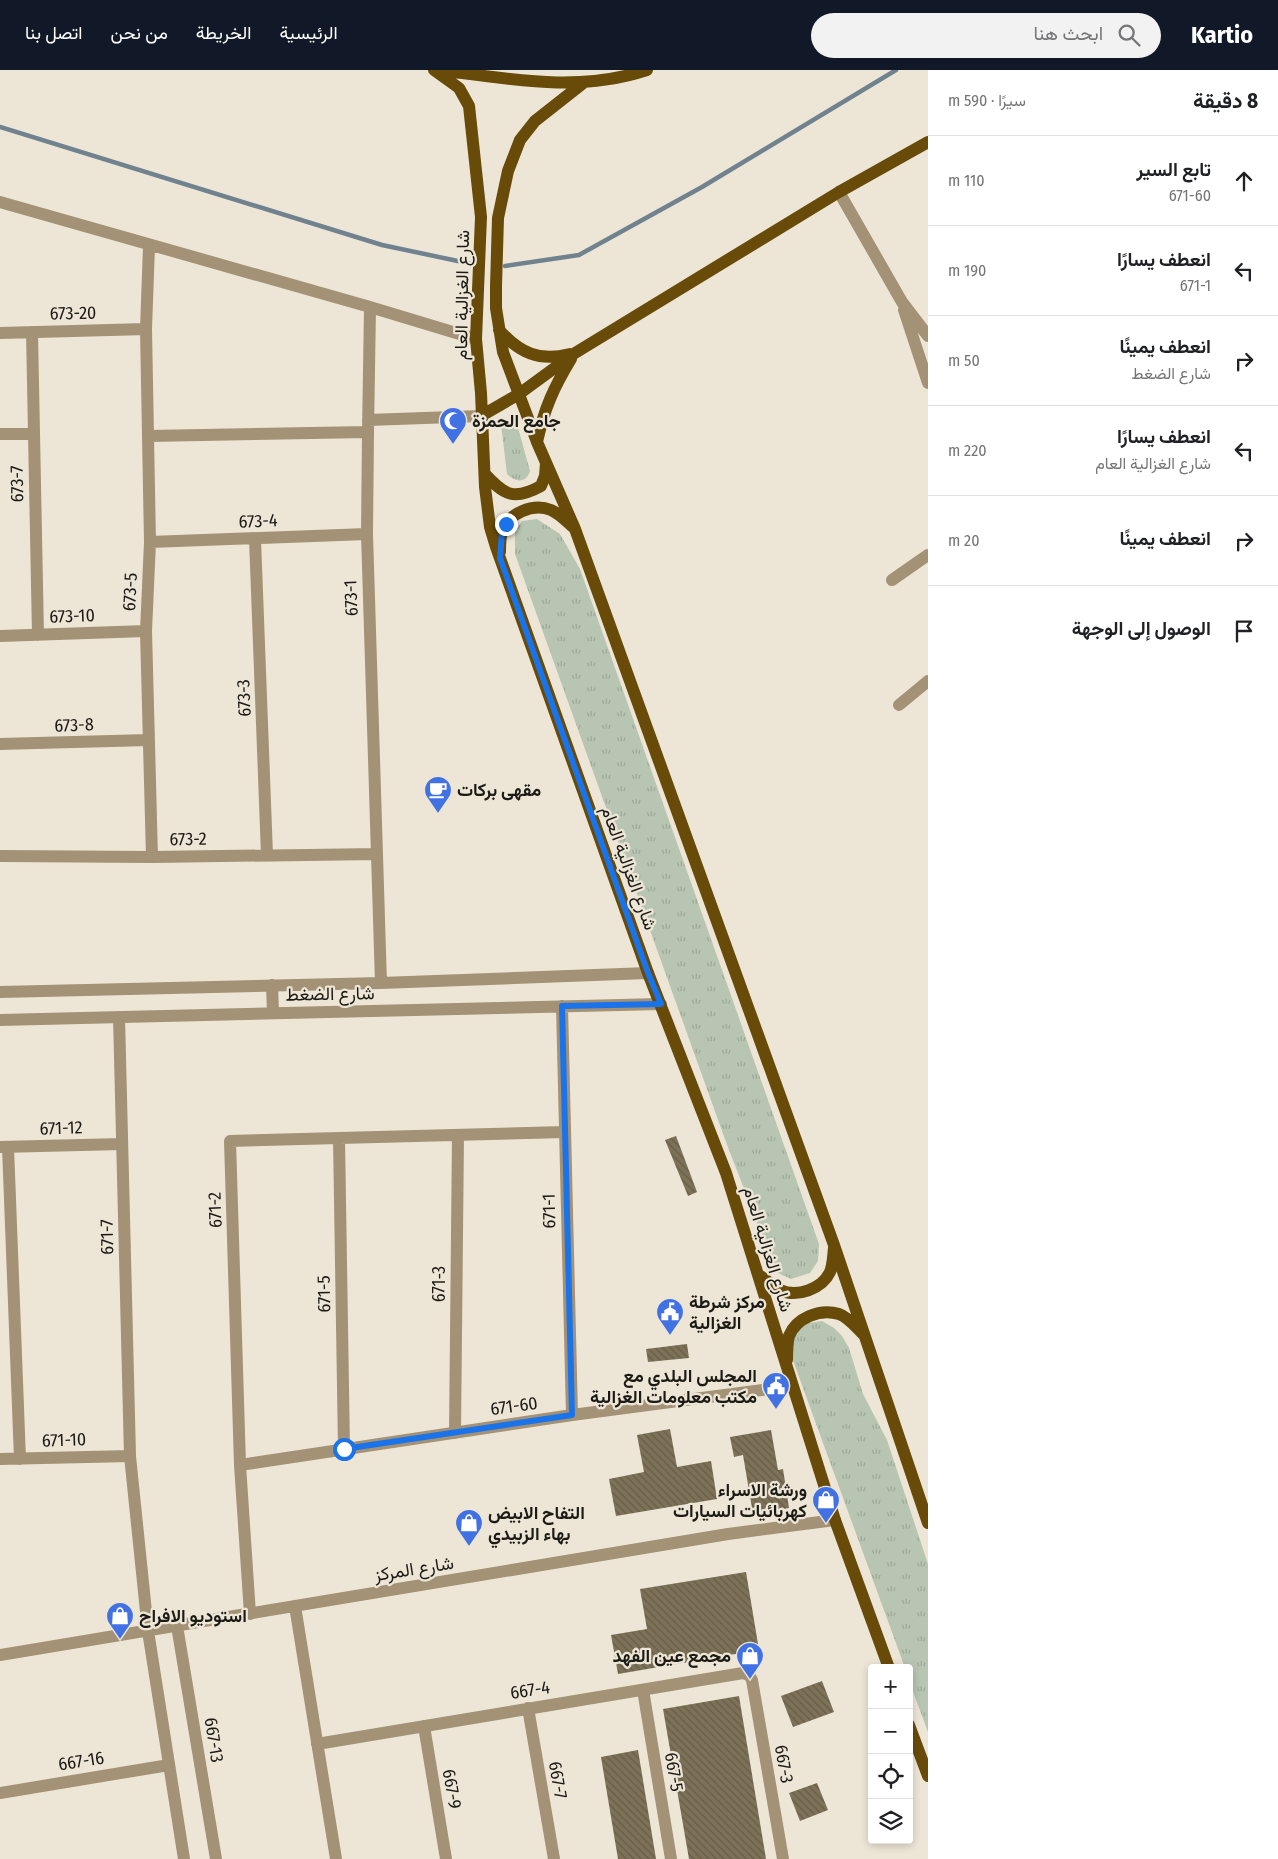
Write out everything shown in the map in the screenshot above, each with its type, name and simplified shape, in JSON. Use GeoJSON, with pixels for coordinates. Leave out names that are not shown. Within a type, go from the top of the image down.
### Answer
{"type":"FeatureCollection","features":[{"type":"Feature","properties":{"kind":"main road","name":"شارع الغزالية العام"},"geometry":{"type":"LineString","coordinates":[[434,70],[459,88],[469,106],[481,216],[476,339],[490,528],[648,973],[726,1173],[835,1520],[887,1664]]}},
{"type":"Feature","properties":{"kind":"main road"},"geometry":{"type":"LineString","coordinates":[[439,70],[523,81],[582,84],[624,78],[647,70]]}},
{"type":"Feature","properties":{"kind":"main road","name":"شارع الغزالية العام"},"geometry":{"type":"LineString","coordinates":[[582,84],[535,121],[520,140],[508,170],[498,218],[496,286],[499,330],[503,352],[518,394],[575,529],[834,1245],[928,1523]]}},
{"type":"Feature","properties":{"kind":"main road"},"geometry":{"type":"LineString","coordinates":[[481,416],[518,394],[575,353],[839,192],[928,142]]}},
{"type":"Feature","properties":{"kind":"main road"},"geometry":{"type":"LineString","coordinates":[[499,330],[511,343],[525,352],[541,357],[558,357],[575,353]]}},
{"type":"Feature","properties":{"kind":"main road"},"geometry":{"type":"LineString","coordinates":[[538,442],[542,418],[550,395],[575,353]]}},
{"type":"Feature","properties":{"kind":"main road"},"geometry":{"type":"LineString","coordinates":[[485,474],[500,491],[513,494],[529,493],[541,486],[545,476],[546,461]]}},
{"type":"Feature","properties":{"kind":"main road"},"geometry":{"type":"LineString","coordinates":[[500,558],[502,533],[506,524],[515,515],[530,509],[541,507],[553,511],[575,529]]}},
{"type":"Feature","properties":{"kind":"main road"},"geometry":{"type":"LineString","coordinates":[[758,1275],[764,1277],[780,1290],[791,1293],[803,1292],[817,1286],[827,1278],[831,1269],[834,1245]]}},
{"type":"Feature","properties":{"kind":"main road"},"geometry":{"type":"LineString","coordinates":[[786,1366],[789,1337],[793,1328],[802,1319],[817,1313],[840,1314],[866,1337]]}},
{"type":"Feature","properties":{"kind":"main road"},"geometry":{"type":"LineString","coordinates":[[913,1736],[928,1776]]}},
{"type":"Feature","properties":{"kind":"street"},"geometry":{"type":"LineString","coordinates":[[839,192],[902,302],[928,336]]}},
{"type":"Feature","properties":{"kind":"street"},"geometry":{"type":"LineString","coordinates":[[0,202],[476,339]]}},
{"type":"Feature","properties":{"kind":"street","name":"673-5"},"geometry":{"type":"LineString","coordinates":[[149,246],[146,329],[150,542],[146,632],[152,857]]}},
{"type":"Feature","properties":{"kind":"street"},"geometry":{"type":"LineString","coordinates":[[902,302],[928,383]]}},
{"type":"Feature","properties":{"kind":"street","name":"673-1"},"geometry":{"type":"LineString","coordinates":[[370,307],[367,534],[381,983]]}},
{"type":"Feature","properties":{"kind":"street","name":"673-20"},"geometry":{"type":"LineString","coordinates":[[0,333],[146,329]]}},
{"type":"Feature","properties":{"kind":"street","name":"673-7"},"geometry":{"type":"LineString","coordinates":[[32,332],[38,635]]}},
{"type":"Feature","properties":{"kind":"street"},"geometry":{"type":"LineString","coordinates":[[148,436],[368,426],[481,416]]}},
{"type":"Feature","properties":{"kind":"street"},"geometry":{"type":"LineString","coordinates":[[0,434],[34,434]]}},
{"type":"Feature","properties":{"kind":"street","name":"673-4"},"geometry":{"type":"LineString","coordinates":[[150,542],[367,534]]}},
{"type":"Feature","properties":{"kind":"street","name":"673-3"},"geometry":{"type":"LineString","coordinates":[[255,539],[267,855]]}},
{"type":"Feature","properties":{"kind":"street"},"geometry":{"type":"LineString","coordinates":[[892,580],[928,556]]}},
{"type":"Feature","properties":{"kind":"street","name":"673-10"},"geometry":{"type":"LineString","coordinates":[[0,636],[146,632]]}},
{"type":"Feature","properties":{"kind":"street"},"geometry":{"type":"LineString","coordinates":[[899,705],[928,681]]}},
{"type":"Feature","properties":{"kind":"street","name":"673-8"},"geometry":{"type":"LineString","coordinates":[[0,744],[149,740]]}},
{"type":"Feature","properties":{"kind":"street","name":"673-2"},"geometry":{"type":"LineString","coordinates":[[0,856],[152,857],[377,854]]}},
{"type":"Feature","properties":{"kind":"street","name":"شارع الضغط"},"geometry":{"type":"LineString","coordinates":[[0,992],[381,983],[648,973]]}},
{"type":"Feature","properties":{"kind":"street"},"geometry":{"type":"LineString","coordinates":[[272,985],[273,1013]]}},
{"type":"Feature","properties":{"kind":"street","name":"شارع الضغط"},"geometry":{"type":"LineString","coordinates":[[0,1020],[661,1004]]}},
{"type":"Feature","properties":{"kind":"street","name":"671-1"},"geometry":{"type":"LineString","coordinates":[[562,1006],[572,1415]]}},
{"type":"Feature","properties":{"kind":"street","name":"671-7"},"geometry":{"type":"LineString","coordinates":[[119,1017],[130,1456],[148,1631]]}},
{"type":"Feature","properties":{"kind":"street","name":"671-2"},"geometry":{"type":"LineString","coordinates":[[250,1614],[240,1465],[230,1141],[565,1132]]}},
{"type":"Feature","properties":{"kind":"street","name":"671-3"},"geometry":{"type":"LineString","coordinates":[[455,1433],[458,1135]]}},
{"type":"Feature","properties":{"kind":"street","name":"671-5"},"geometry":{"type":"LineString","coordinates":[[339,1138],[344,1449]]}},
{"type":"Feature","properties":{"kind":"street","name":"671-12"},"geometry":{"type":"LineString","coordinates":[[4,1147],[122,1144]]}},
{"type":"Feature","properties":{"kind":"street"},"geometry":{"type":"LineString","coordinates":[[4,1147],[20,1459]]}},
{"type":"Feature","properties":{"kind":"street","name":"671-60"},"geometry":{"type":"LineString","coordinates":[[240,1465],[572,1415],[792,1386]]}},
{"type":"Feature","properties":{"kind":"street","name":"671-10"},"geometry":{"type":"LineString","coordinates":[[0,1459],[130,1456]]}},
{"type":"Feature","properties":{"kind":"street","name":"شارع المركز"},"geometry":{"type":"LineString","coordinates":[[0,1655],[728,1534],[835,1520]]}},
{"type":"Feature","properties":{"kind":"street"},"geometry":{"type":"LineString","coordinates":[[295,1606],[336,1859]]}},
{"type":"Feature","properties":{"kind":"street","name":"667-13"},"geometry":{"type":"LineString","coordinates":[[177,1626],[216,1859]]}},
{"type":"Feature","properties":{"kind":"street"},"geometry":{"type":"LineString","coordinates":[[148,1631],[184,1859]]}},
{"type":"Feature","properties":{"kind":"street","name":"667-4"},"geometry":{"type":"LineString","coordinates":[[317,1744],[743,1673],[749,1675]]}},
{"type":"Feature","properties":{"kind":"street","name":"667-3"},"geometry":{"type":"LineString","coordinates":[[749,1675],[752,1680],[783,1859]]}},
{"type":"Feature","properties":{"kind":"street","name":"667-5"},"geometry":{"type":"LineString","coordinates":[[643,1690],[671,1859]]}},
{"type":"Feature","properties":{"kind":"street","name":"667-7"},"geometry":{"type":"LineString","coordinates":[[528,1708],[554,1859]]}},
{"type":"Feature","properties":{"kind":"street","name":"667-9"},"geometry":{"type":"LineString","coordinates":[[424,1726],[446,1859]]}},
{"type":"Feature","properties":{"kind":"street","name":"667-16"},"geometry":{"type":"LineString","coordinates":[[0,1793],[168,1765]]}},
{"type":"Feature","properties":{"kind":"green space"},"geometry":{"type":"Polygon","coordinates":[[[509,419],[517,424],[530,471],[523,480],[513,479],[507,474],[501,424],[509,419]]]}},
{"type":"Feature","properties":{"kind":"green space"},"geometry":{"type":"Polygon","coordinates":[[[537,519],[560,534],[580,569],[819,1244],[818,1261],[810,1273],[791,1279],[776,1272],[726,1142],[515,554],[515,531],[522,521],[537,519]]]}},
{"type":"Feature","properties":{"kind":"green space"},"geometry":{"type":"Polygon","coordinates":[[[822,1321],[834,1328],[842,1336],[849,1348],[863,1394],[887,1440],[928,1564],[928,1732],[913,1692],[913,1664],[904,1664],[791,1355],[790,1336],[801,1324],[822,1321]]]}},
{"type":"Feature","properties":{"kind":"building"},"geometry":{"type":"Polygon","coordinates":[[[676,1136],[697,1192],[688,1196],[665,1140],[676,1136]]]}},
{"type":"Feature","properties":{"kind":"building"},"geometry":{"type":"Polygon","coordinates":[[[687,1344],[689,1358],[648,1362],[646,1349],[687,1344]]]}},
{"type":"Feature","properties":{"kind":"building"},"geometry":{"type":"Polygon","coordinates":[[[670,1429],[677,1467],[711,1461],[717,1499],[616,1516],[609,1479],[644,1472],[637,1435],[670,1429]]]}},
{"type":"Feature","properties":{"kind":"building"},"geometry":{"type":"Polygon","coordinates":[[[771,1430],[778,1470],[783,1469],[789,1508],[753,1514],[743,1455],[734,1457],[730,1437],[771,1430]]]}},
{"type":"Feature","properties":{"kind":"building"},"geometry":{"type":"Polygon","coordinates":[[[746,1572],[759,1650],[618,1674],[611,1635],[647,1629],[640,1589],[746,1572]]]}},
{"type":"Feature","properties":{"kind":"building"},"geometry":{"type":"Polygon","coordinates":[[[822,1681],[834,1712],[793,1727],[781,1696],[822,1681]]]}},
{"type":"Feature","properties":{"kind":"building"},"geometry":{"type":"Polygon","coordinates":[[[739,1696],[766,1859],[689,1859],[663,1709],[739,1696]]]}},
{"type":"Feature","properties":{"kind":"building"},"geometry":{"type":"Polygon","coordinates":[[[638,1750],[656,1859],[618,1859],[601,1757],[638,1750]]]}},
{"type":"Feature","properties":{"kind":"building"},"geometry":{"type":"Polygon","coordinates":[[[817,1783],[828,1810],[800,1821],[789,1793],[817,1783]]]}},
{"type":"Feature","properties":{"kind":"waterway"},"geometry":{"type":"LineString","coordinates":[[505,266],[579,255],[702,187],[896,70]]}},
{"type":"Feature","properties":{"kind":"waterway"},"geometry":{"type":"LineString","coordinates":[[0,127],[382,245],[472,264]]}},
{"type":"Feature","properties":{"kind":"place","name":"جامع الحمزة"},"geometry":{"type":"Point","coordinates":[453,445]}},
{"type":"Feature","properties":{"kind":"place","name":"مقهى بركات"},"geometry":{"type":"Point","coordinates":[438,814]}},
{"type":"Feature","properties":{"kind":"place","name":"مركز شرطة الغزالية"},"geometry":{"type":"Point","coordinates":[670,1336]}},
{"type":"Feature","properties":{"kind":"place","name":"المجلس البلدي مع مكتب معلومات الغزالية"},"geometry":{"type":"Point","coordinates":[776,1410]}},
{"type":"Feature","properties":{"kind":"place","name":"ورشة الاسراء كهربائيات السيارات"},"geometry":{"type":"Point","coordinates":[826,1524]}},
{"type":"Feature","properties":{"kind":"place","name":"التفاح الابيض بهاء الزبيدي"},"geometry":{"type":"Point","coordinates":[469,1547]}},
{"type":"Feature","properties":{"kind":"place","name":"استوديو الافراح"},"geometry":{"type":"Point","coordinates":[120,1640]}},
{"type":"Feature","properties":{"kind":"place","name":"مجمع عين الفهد"},"geometry":{"type":"Point","coordinates":[750,1680]}},
{"type":"Feature","properties":{"kind":"route"},"geometry":{"type":"LineString","coordinates":[[344,1449],[572,1415],[562,1006],[661,1004],[648,973],[500,558],[500,542],[506,524]]}}]}
